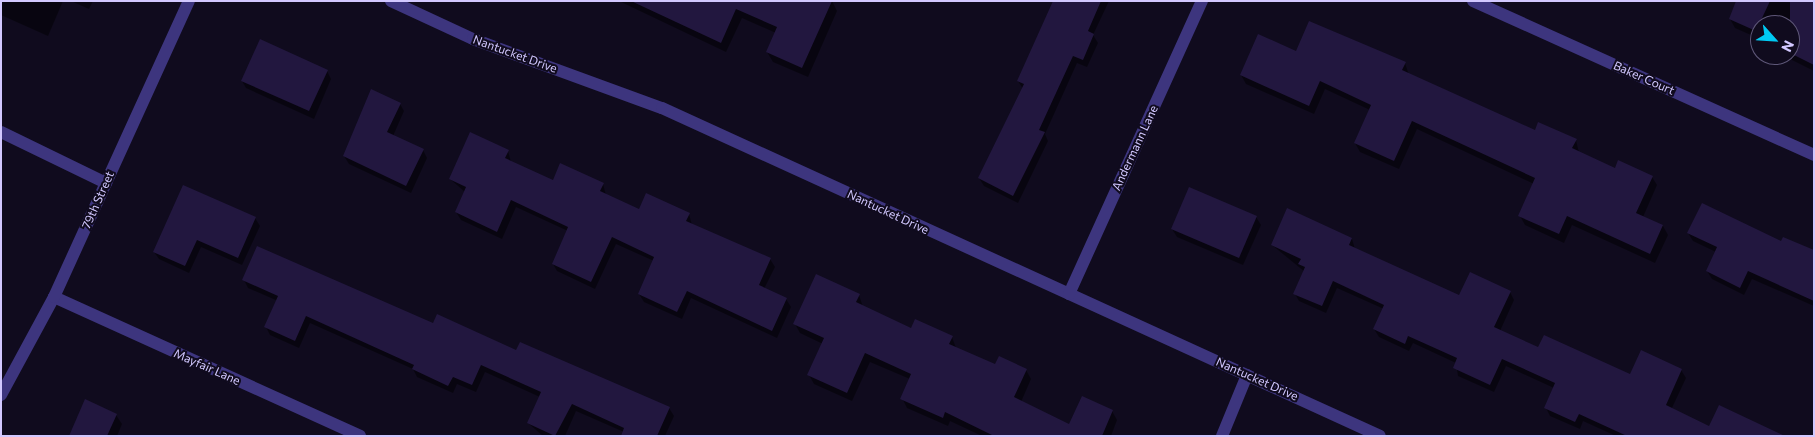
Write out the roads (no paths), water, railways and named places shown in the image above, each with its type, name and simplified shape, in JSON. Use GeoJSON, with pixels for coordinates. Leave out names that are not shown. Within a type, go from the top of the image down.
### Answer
{"type":"FeatureCollection","features":[{"type":"Feature","properties":{"kind":"street","name":"79th Street"},"geometry":{"type":"LineString","coordinates":[[1,395],[54,297],[189,1]]}},
{"type":"Feature","properties":{"kind":"street","name":"Nantucket Drive"},"geometry":{"type":"LineString","coordinates":[[391,1],[473,39],[662,108],[1380,436]]}},
{"type":"Feature","properties":{"kind":"street","name":"Andermann Lane"},"geometry":{"type":"LineString","coordinates":[[1069,294],[1202,1]]}},
{"type":"Feature","properties":{"kind":"street","name":"Baker Court"},"geometry":{"type":"LineString","coordinates":[[1473,1],[1814,155]]}},
{"type":"Feature","properties":{"kind":"street"},"geometry":{"type":"LineString","coordinates":[[1,132],[106,184]]}},
{"type":"Feature","properties":{"kind":"street","name":"Mayfair Lane"},"geometry":{"type":"LineString","coordinates":[[54,297],[360,436]]}},
{"type":"Feature","properties":{"kind":"street"},"geometry":{"type":"LineString","coordinates":[[1222,436],[1247,375]]}}]}
